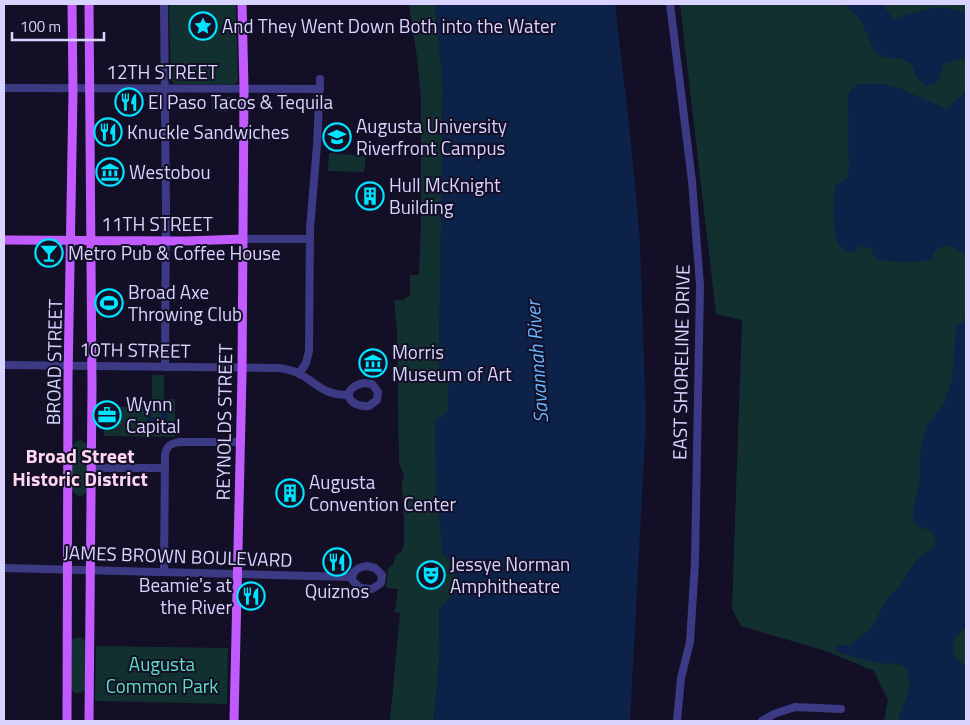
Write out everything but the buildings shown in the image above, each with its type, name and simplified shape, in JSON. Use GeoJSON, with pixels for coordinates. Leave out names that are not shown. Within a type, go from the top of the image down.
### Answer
{"type":"FeatureCollection","features":[{"type":"Feature","properties":{"kind":"main road","name":"BROAD STREET"},"geometry":{"type":"LineString","coordinates":[[66,721],[72,240],[72,4]]}},
{"type":"Feature","properties":{"kind":"main road","name":"BROAD STREET"},"geometry":{"type":"LineString","coordinates":[[88,4],[92,366],[89,721]]}},
{"type":"Feature","properties":{"kind":"main road","name":"REYNOLDS STREET"},"geometry":{"type":"LineString","coordinates":[[234,721],[242,368],[244,88],[242,4]]}},
{"type":"Feature","properties":{"kind":"main road","name":"11TH STREET"},"geometry":{"type":"LineString","coordinates":[[4,240],[243,239]]}},
{"type":"Feature","properties":{"kind":"street"},"geometry":{"type":"LineString","coordinates":[[164,4],[165,367]]}},
{"type":"Feature","properties":{"kind":"street","name":"EAST SHORELINE DRIVE"},"geometry":{"type":"LineString","coordinates":[[670,4],[693,190],[700,285],[695,562],[690,642],[681,678],[677,721]]}},
{"type":"Feature","properties":{"kind":"street"},"geometry":{"type":"LineString","coordinates":[[300,374],[306,363],[309,351],[310,238],[320,79]]}},
{"type":"Feature","properties":{"kind":"street","name":"12TH STREET"},"geometry":{"type":"LineString","coordinates":[[4,88],[320,89]]}},
{"type":"Feature","properties":{"kind":"street","name":"11TH STREET"},"geometry":{"type":"LineString","coordinates":[[243,239],[310,238]]}},
{"type":"Feature","properties":{"kind":"street","name":"10TH STREET"},"geometry":{"type":"LineString","coordinates":[[4,365],[279,368],[300,374],[323,390],[334,394],[348,395]]}},
{"type":"Feature","properties":{"kind":"street"},"geometry":{"type":"LineString","coordinates":[[164,572],[165,468],[166,451],[169,445],[180,442],[241,442]]}},
{"type":"Feature","properties":{"kind":"street"},"geometry":{"type":"LineString","coordinates":[[92,468],[165,468]]}},
{"type":"Feature","properties":{"kind":"street","name":"JAMES BROWN BOULEVARD"},"geometry":{"type":"LineString","coordinates":[[4,568],[352,578]]}},
{"type":"Feature","properties":{"kind":"street"},"geometry":{"type":"LineString","coordinates":[[762,721],[774,714],[795,707],[841,709]]}},
{"type":"Feature","properties":{"kind":"green space"},"geometry":{"type":"Polygon","coordinates":[[[169,4],[236,4],[238,81],[234,84],[174,84],[171,80],[169,4]]]}},
{"type":"Feature","properties":{"kind":"green space"},"geometry":{"type":"Polygon","coordinates":[[[409,4],[435,4],[443,85],[439,370],[449,382],[442,552],[456,569],[456,592],[439,610],[440,651],[434,721],[390,721],[400,613],[395,612],[398,589],[386,588],[388,569],[404,545],[402,482],[404,475],[399,463],[397,329],[394,300],[403,300],[410,295],[410,275],[419,275],[421,221],[421,99],[409,4]]]}},
{"type":"Feature","properties":{"kind":"green space"},"geometry":{"type":"Polygon","coordinates":[[[680,4],[966,4],[966,721],[884,721],[888,700],[874,671],[826,651],[741,626],[732,609],[742,320],[716,314],[680,4]]]}},
{"type":"Feature","properties":{"kind":"green space"},"geometry":{"type":"Polygon","coordinates":[[[212,97],[234,97],[234,109],[227,109],[227,112],[212,111],[212,97]]]}},
{"type":"Feature","properties":{"kind":"green space"},"geometry":{"type":"Polygon","coordinates":[[[329,153],[366,156],[364,172],[329,171],[329,153]]]}},
{"type":"Feature","properties":{"kind":"green space"},"geometry":{"type":"Polygon","coordinates":[[[152,375],[164,375],[164,399],[175,399],[175,437],[104,436],[104,428],[116,428],[116,407],[152,407],[152,375]]]}},
{"type":"Feature","properties":{"kind":"green space"},"geometry":{"type":"Polygon","coordinates":[[[81,440],[87,444],[87,491],[84,495],[80,496],[72,490],[72,446],[76,441],[81,440]]]}},
{"type":"Feature","properties":{"kind":"green space"},"geometry":{"type":"Polygon","coordinates":[[[80,637],[86,641],[86,688],[78,693],[74,692],[71,688],[71,641],[80,637]]]}},
{"type":"Feature","properties":{"kind":"green space","name":"Augusta Common Park"},"geometry":{"type":"Polygon","coordinates":[[[96,646],[228,648],[227,704],[95,701],[96,646]]]}},
{"type":"Feature","properties":{"kind":"water","name":"Savannah River"},"geometry":{"type":"Polygon","coordinates":[[[435,4],[615,4],[640,241],[646,421],[630,721],[434,721],[440,651],[439,610],[455,592],[456,569],[442,552],[436,484],[435,421],[448,411],[449,382],[439,370],[443,85],[435,4]]]}},
{"type":"Feature","properties":{"kind":"water"},"geometry":{"type":"Polygon","coordinates":[[[842,4],[882,4],[893,19],[938,8],[947,8],[965,13],[966,57],[944,64],[937,83],[927,86],[917,78],[911,63],[899,58],[886,58],[875,53],[866,31],[856,14],[842,4]]]}},
{"type":"Feature","properties":{"kind":"water"},"geometry":{"type":"Polygon","coordinates":[[[858,84],[885,84],[947,109],[966,91],[966,254],[945,246],[933,253],[934,259],[913,262],[892,261],[878,260],[873,255],[872,248],[860,246],[853,252],[847,251],[838,245],[834,216],[835,186],[847,179],[849,169],[848,97],[851,90],[858,84]]]}},
{"type":"Feature","properties":{"kind":"water"},"geometry":{"type":"Polygon","coordinates":[[[966,319],[966,627],[954,640],[953,647],[955,657],[966,666],[966,721],[897,721],[910,688],[907,669],[902,665],[872,662],[835,651],[837,646],[850,645],[870,629],[887,599],[900,586],[916,560],[934,548],[936,540],[932,531],[921,528],[913,520],[913,509],[920,480],[920,453],[927,425],[943,405],[952,381],[956,327],[966,319]]]}},
{"type":"Feature","properties":{"kind":"water"},"geometry":{"type":"Polygon","coordinates":[[[161,405],[171,405],[171,412],[167,413],[167,429],[163,429],[163,423],[147,423],[147,412],[151,412],[152,418],[161,418],[161,405]]]}},
{"type":"Feature","properties":{"kind":"place","name":"And They Went Down Both into the Water"},"geometry":{"type":"Point","coordinates":[203,26]}},
{"type":"Feature","properties":{"kind":"place","name":"El Paso Tacos & Tequila"},"geometry":{"type":"Point","coordinates":[129,102]}},
{"type":"Feature","properties":{"kind":"place","name":"Knuckle Sandwiches"},"geometry":{"type":"Point","coordinates":[108,132]}},
{"type":"Feature","properties":{"kind":"place","name":"Augusta University Riverfront Campus"},"geometry":{"type":"Point","coordinates":[337,137]}},
{"type":"Feature","properties":{"kind":"place","name":"Westobou"},"geometry":{"type":"Point","coordinates":[110,172]}},
{"type":"Feature","properties":{"kind":"place","name":"Hull McKnight Building"},"geometry":{"type":"Point","coordinates":[370,196]}},
{"type":"Feature","properties":{"kind":"place","name":"Metro Pub & Coffee House"},"geometry":{"type":"Point","coordinates":[49,253]}},
{"type":"Feature","properties":{"kind":"place","name":"Broad Axe Throwing Club"},"geometry":{"type":"Point","coordinates":[109,303]}},
{"type":"Feature","properties":{"kind":"place","name":"Morris Museum of Art"},"geometry":{"type":"Point","coordinates":[373,363]}},
{"type":"Feature","properties":{"kind":"place","name":"Wynn Capital"},"geometry":{"type":"Point","coordinates":[107,415]}},
{"type":"Feature","properties":{"kind":"place","name":"Augusta Convention Center"},"geometry":{"type":"Point","coordinates":[290,493]}},
{"type":"Feature","properties":{"kind":"place","name":"Quiznos"},"geometry":{"type":"Point","coordinates":[337,562]}},
{"type":"Feature","properties":{"kind":"place","name":"Jessye Norman Amphitheatre"},"geometry":{"type":"Point","coordinates":[431,575]}},
{"type":"Feature","properties":{"kind":"place","name":"Beamie's at the River"},"geometry":{"type":"Point","coordinates":[251,596]}},
{"type":"Feature","properties":{"kind":"district","name":"Broad Street Historic District"},"geometry":{"type":"Point","coordinates":[80,468]}}]}
